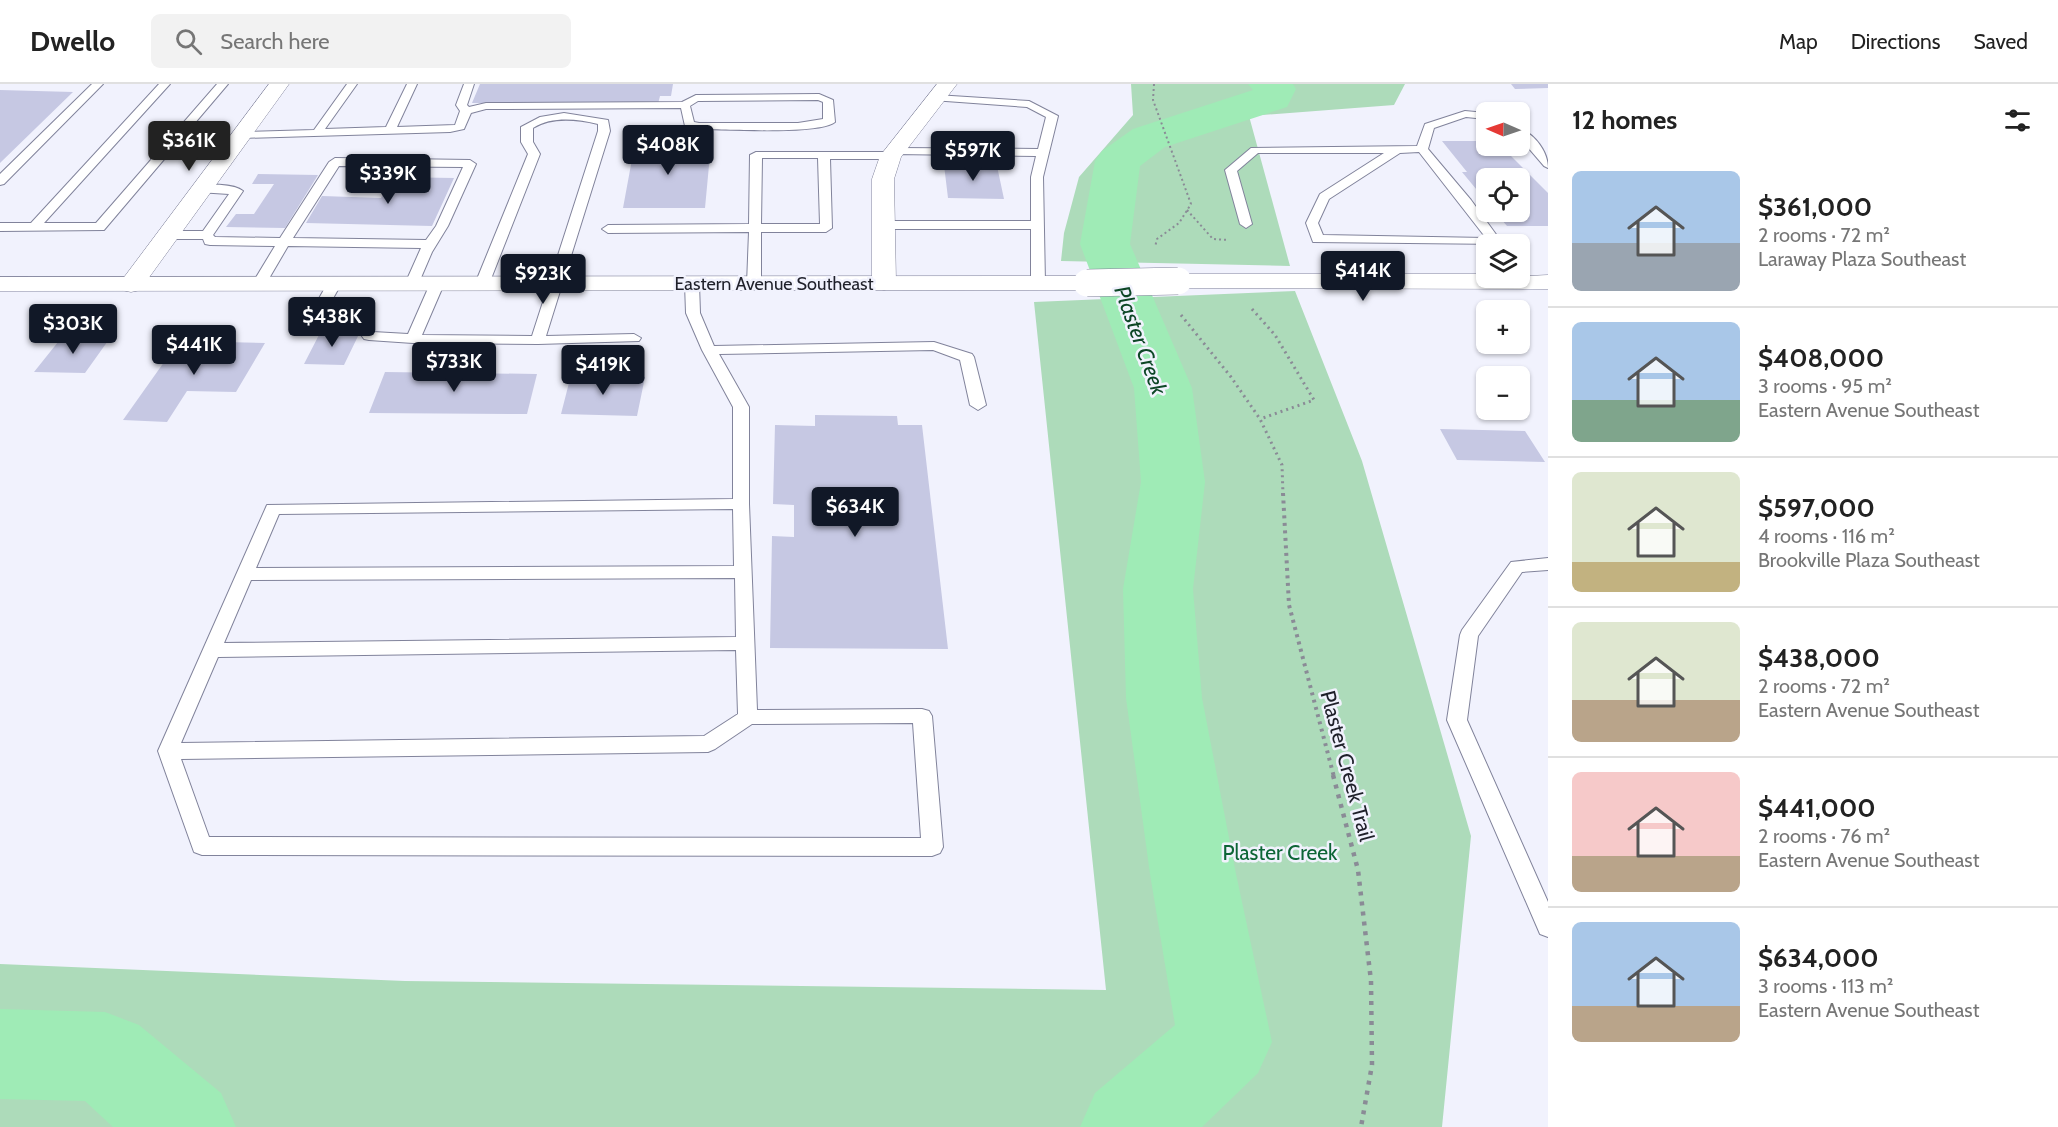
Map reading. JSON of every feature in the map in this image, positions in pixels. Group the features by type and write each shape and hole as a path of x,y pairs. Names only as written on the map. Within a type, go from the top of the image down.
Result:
{"main road":[{"path":"131,285 279,84"},
{"path":"884,283 883,179 893,154 941,91"},
{"name":"Eastern Avenue Southeast","path":"0,284 754,284 1531,279"}],"lane":[{"path":"0,181 98,84"},
{"path":"34,227 165,84"},
{"path":"0,227 100,227 223,84"},
{"path":"317,133 352,84"},
{"path":"388,132 412,84"},
{"path":"466,111 461,105 469,84"},
{"path":"941,91 1029,104 1052,116 1038,177 1038,283"},
{"path":"466,111 486,106 684,105 696,99 819,97 828,100 829,122 798,126 699,126 688,124 687,109 684,105"},
{"path":"241,135 388,132 460,127 466,111"},
{"path":"1422,149 1429,126 1465,114 1476,115"},
{"path":"482,284 534,154 527,142 527,127 536,120 555,118 591,118 604,122 604,131 538,340"},
{"path":"1530,141 1548,164"},
{"path":"1398,149 1324,197 1312,223 1318,239 1476,243"},
{"path":"1246,224 1231,170 1255,150 1422,149"},
{"path":"1422,149 1489,234"},
{"path":"754,284 756,155 1043,153"},
{"path":"608,229 826,228 824,155"},
{"path":"259,284 335,162 470,164 442,226 429,244 425,284 413,339"},
{"path":"202,189 237,190 207,236"},
{"path":"883,225 1037,225"},
{"path":"168,235 207,236"},
{"path":"207,236 210,241 429,244"},
{"path":"334,284 317,314 319,317 336,317 359,322 369,336 413,339 538,340 634,338"},
{"path":"692,284 693,313 709,350 741,407 741,504 748,717"},
{"path":"709,350 934,346 967,357 978,405"},
{"path":"168,751 708,744 748,717 922,716 932,847 202,846 168,751 273,508 741,504"},
{"path":"1548,564 1517,566 1469,635 1457,720 1548,927"},
{"path":"244,574 744,572"},
{"path":"212,650 746,643"}],"path":[{"path":"1154,84 1153,100 1191,204"},
{"path":"1227,281 1275,335 1314,400 1260,419"},
{"name":"Plaster Creek Trail","path":"1231,377 1260,419 1282,465 1289,606 1358,870 1371,981 1372,1065 1362,1127"}],"green space":[{"name":"Plaster Creek","path":"1131,84 1405,84 1394,105 1249,116 1290,266 1061,261 1064,233 1079,177 1133,115"},
{"name":"Plaster Creek","path":"1295,291 1362,461 1471,836 1442,1127 0,1127 0,964 405,981 1106,990 1034,302"}],"building":[{"path":"480,84 673,84 671,96 660,96 658,104 472,103"},
{"path":"1511,84 1548,84 1548,88 1515,89"},
{"path":"0,90 73,92 0,163"},
{"path":"1442,141 1476,141 1476,156 1511,156 1523,168 1476,168 1476,189 1462,172 1467,172"},
{"path":"635,143 711,144 705,208 623,208"},
{"path":"944,165 997,166 1004,199 948,198"},
{"path":"258,174 318,175 285,228 226,227 236,214 254,214 274,184 252,184"},
{"path":"1530,175 1548,193 1548,226 1507,226 1504,222 1530,222"},
{"path":"392,177 454,178 432,226 306,223 322,196 381,198"},
{"path":"321,331 360,332 344,365 304,364"},
{"path":"62,337 110,338 85,373 34,372"},
{"path":"179,341 265,343 236,392 187,391 167,422 123,420"},
{"path":"385,372 537,374 527,414 369,413"},
{"path":"571,375 645,377 637,416 561,414"},
{"path":"815,415 897,416 898,425 922,425 948,649 770,648 772,536 794,537 794,505 773,504 775,425 815,426"},
{"path":"1440,429 1525,431 1545,462 1457,460"}],"waterway":[{"name":"Plaster Creek","path":"1130,1127 1225,1042 1193,874 1164,698 1158,589 1173,482 1163,388 1105,244 1118,161 1149,138 1272,98 1275,89 1269,84"},
{"name":"Plaster Creek","path":"0,1054 105,1057 186,1127"}]}
